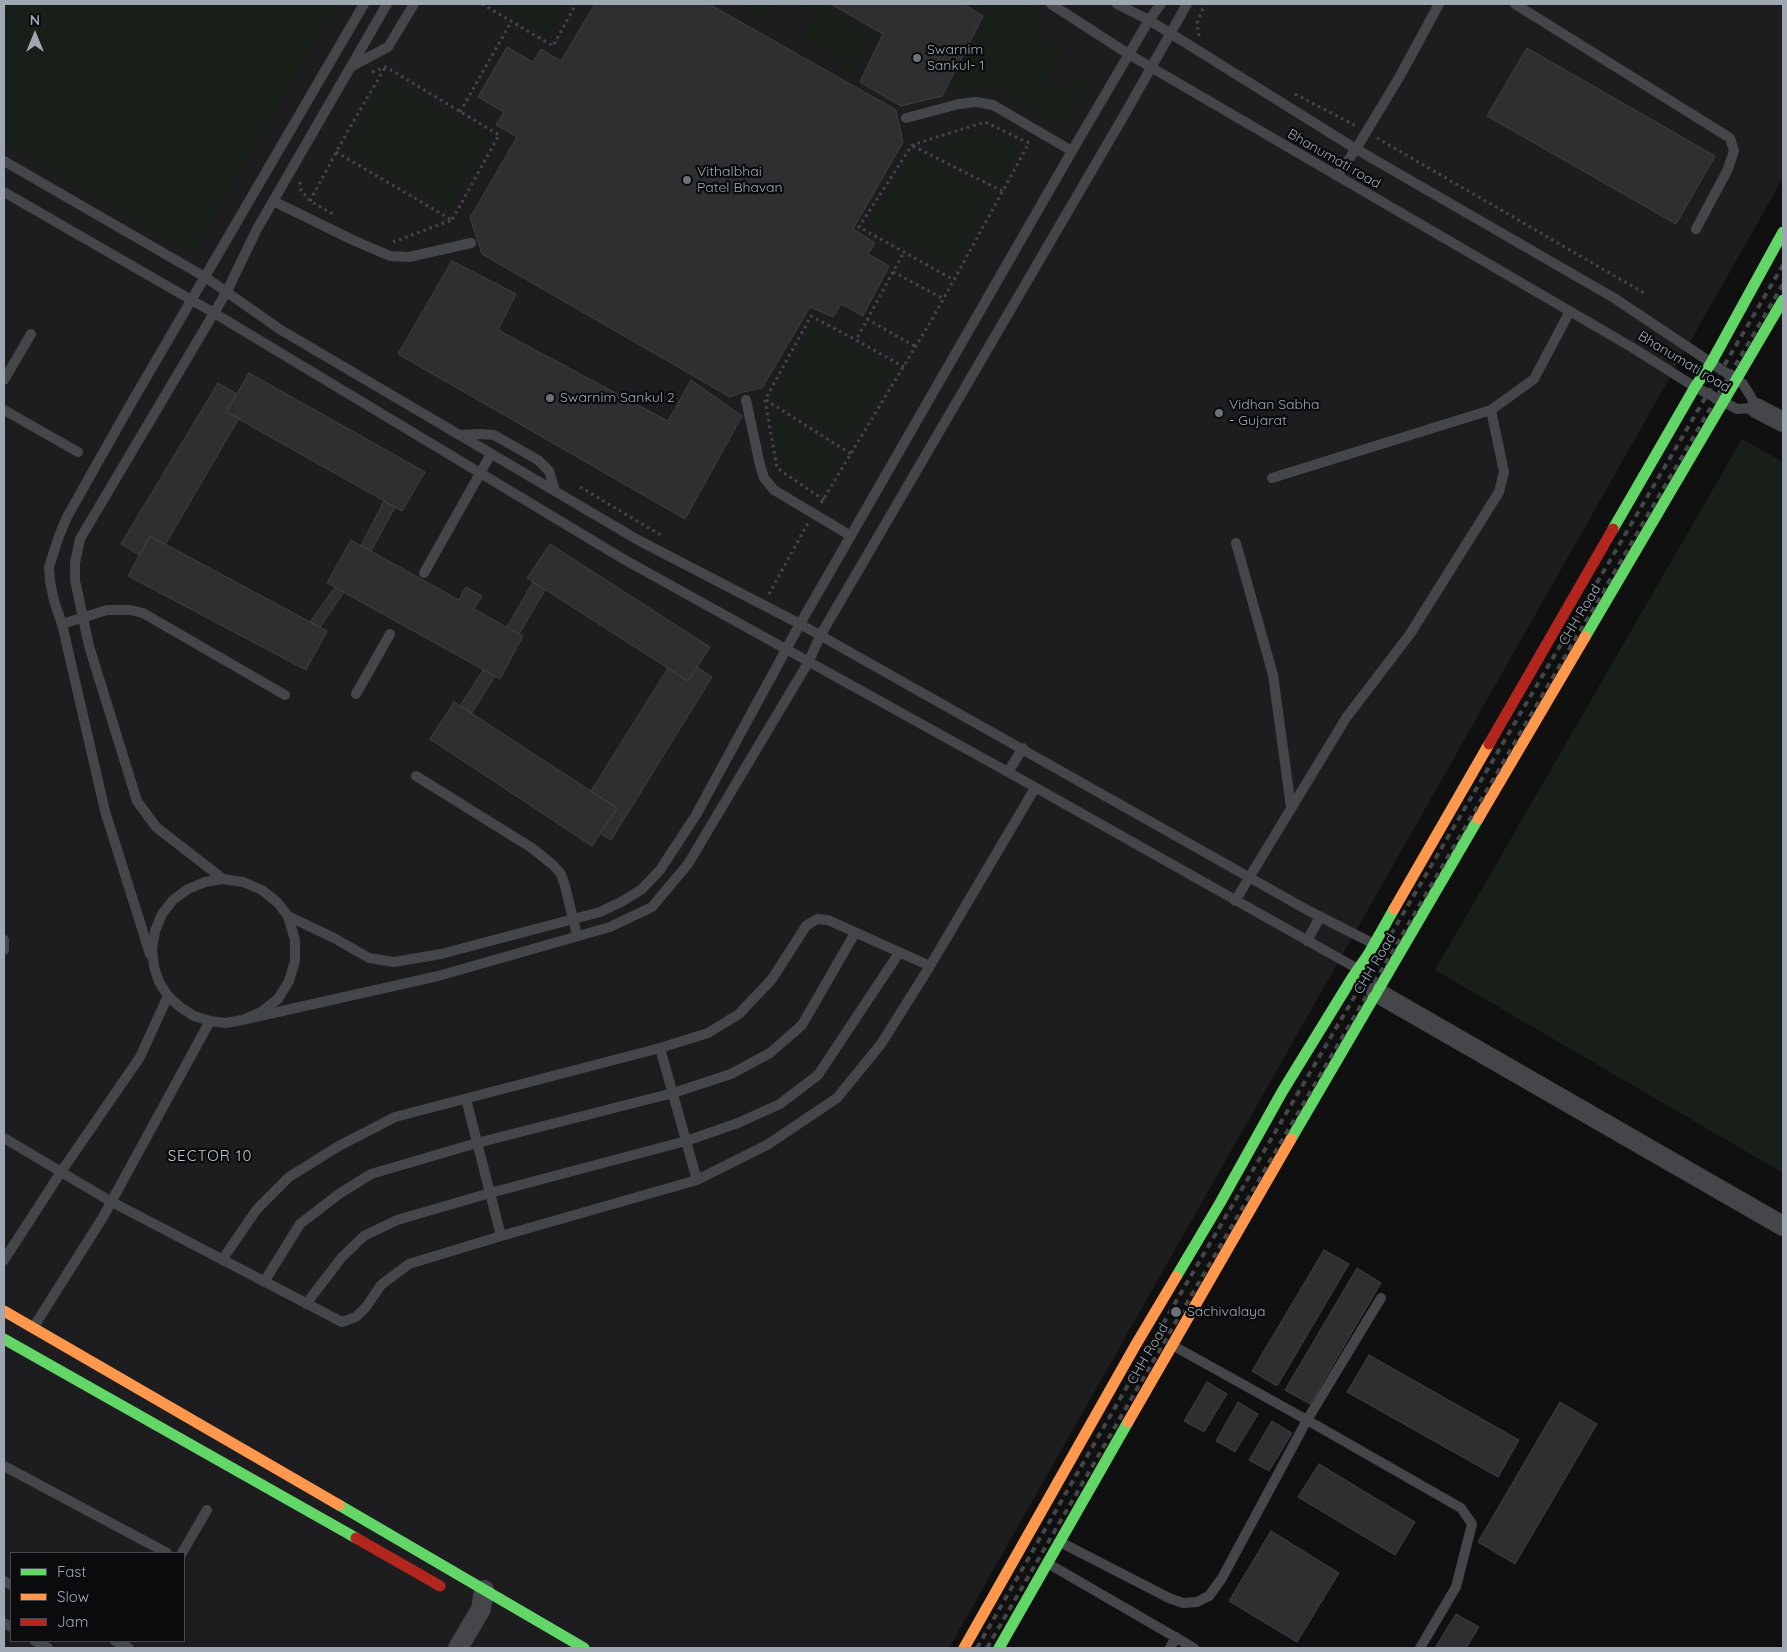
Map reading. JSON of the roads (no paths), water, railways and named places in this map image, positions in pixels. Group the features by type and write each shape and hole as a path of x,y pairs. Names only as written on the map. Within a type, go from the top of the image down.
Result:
{"street":[{"path":"964,1648 1027,1554 1158,1337 1220,1203 1282,1092 1371,979 1426,856 1695,387 1711,364 1783,232"},
{"name":"CHH Road","path":"999,1648 1060,1542 1158,1337 1371,979 1385,951 1448,869 1783,300"},
{"path":"1756,408 1783,422"},
{"path":"1426,856 1448,869"},
{"path":"1371,979 1783,1226"},
{"path":"4,1311 26,1338 446,1590"},
{"path":"4,1339 26,1338 481,1604 584,1648"},
{"path":"1027,1554 1048,1564"},
{"path":"458,1648 481,1604"}],"lane":[{"path":"364,4 67,517 50,566 50,581 62,624 105,811 159,982 168,996 180,1007 194,1016 210,1021 242,1020 438,976 610,927 652,907 688,864 808,661 820,636 1187,4"},
{"path":"223,879 156,827 137,801 89,646 75,580 75,563 80,540 227,291 257,229 387,4"},
{"path":"351,66 388,48 414,4"},
{"name":"Bhanumati road","path":"1051,4 1150,68 1634,348 1695,387 1737,409 1756,408 1747,389 1737,380 1614,298 1356,149 1149,20 1118,4"},
{"path":"288,916 334,938 369,958 394,962 442,954 600,912 642,889 660,870 696,815 800,624 1072,151 1149,20 1161,4"},
{"path":"1337,176 1356,149 1365,131 1400,76 1439,4"},
{"path":"1515,4 1730,138 1734,151 1696,229"},
{"path":"906,118 959,104 976,102 993,105 1072,151"},
{"path":"5,165 205,277 281,330 638,540 800,624 1320,917 1385,951"},
{"path":"4,192 191,302 214,313 625,560 1008,772 1371,979"},
{"path":"273,201 354,241 390,256 409,257 471,243"},
{"path":"1272,478 1491,410 1534,379 1570,311"},
{"path":"4,380 31,334"},
{"path":"746,400 764,478 774,490 851,536"},
{"path":"4,410 78,452"},
{"path":"1235,900 1346,718 1410,634 1499,492 1504,472 1491,410"},
{"path":"460,435 494,435 538,460 549,471 555,491"},
{"path":"424,573 491,454"},
{"path":"1236,543 1273,675 1291,807"},
{"path":"62,624 82,617 120,609 143,613 285,695"},
{"path":"356,694 390,634"},
{"path":"1008,772 1023,748"},
{"path":"416,776 532,848 553,865 561,874 577,935"},
{"path":"4,1138 110,1201 342,1322 356,1317 366,1307 381,1285 410,1264 697,1180 767,1145 837,1098 881,1044 930,966 1035,788"},
{"path":"154,967 152,949 155,931 162,914 173,900 188,889 205,882 223,879 243,882 262,890 278,903 288,916 296,940 296,961 290,981 278,999 261,1012 242,1020"},
{"path":"1307,941 1320,917"},
{"path":"222,1260 257,1209 290,1177 339,1146 395,1117 660,1048 708,1033 739,1014 772,979 806,926 817,919 828,920 930,966"},
{"path":"264,1282 300,1224 339,1194 372,1174 477,1143 673,1093 731,1074 770,1053 802,1025 855,933"},
{"path":"4,940 4,950"},
{"path":"306,1304 342,1257 364,1236 398,1220 490,1193 686,1141 738,1123 780,1104 818,1075 899,953"},
{"path":"4,1260 61,1172 140,1058 168,996"},
{"path":"26,1338 103,1217 110,1201 210,1021"},
{"path":"660,1048 697,1180"},
{"path":"466,1099 501,1236"},
{"path":"1060,1542 1169,1598 1183,1603 1197,1602 1209,1596 1222,1578 1307,1420 1381,1298"},
{"path":"1158,1337 1461,1508 1472,1524 1456,1587 1420,1648"},
{"path":"4,1466 165,1552"},
{"path":"183,1552 207,1510"},
{"path":"1048,1564 1194,1648"},
{"path":"1170,1648 1176,1637"},
{"path":"37,1642 48,1648"},
{"path":"117,1642 129,1648"}],"railway":[{"path":"977,1648 1171,1310 1783,265"},
{"path":"987,1648 1783,284"}],"place":[{"name":"Swarnim Sankul- 1","path":"917,58"},
{"name":"Vithalbhai Patel Bhavan","path":"687,180"},
{"name":"Swarnim Sankul 2","path":"550,398"},
{"name":"Vidhan Sabha - Gujarat","path":"1219,413"},
{"name":"Sachivalaya","path":"1176,1312"}],"district":[{"name":"SECTOR 10","path":"210,1156"}]}
